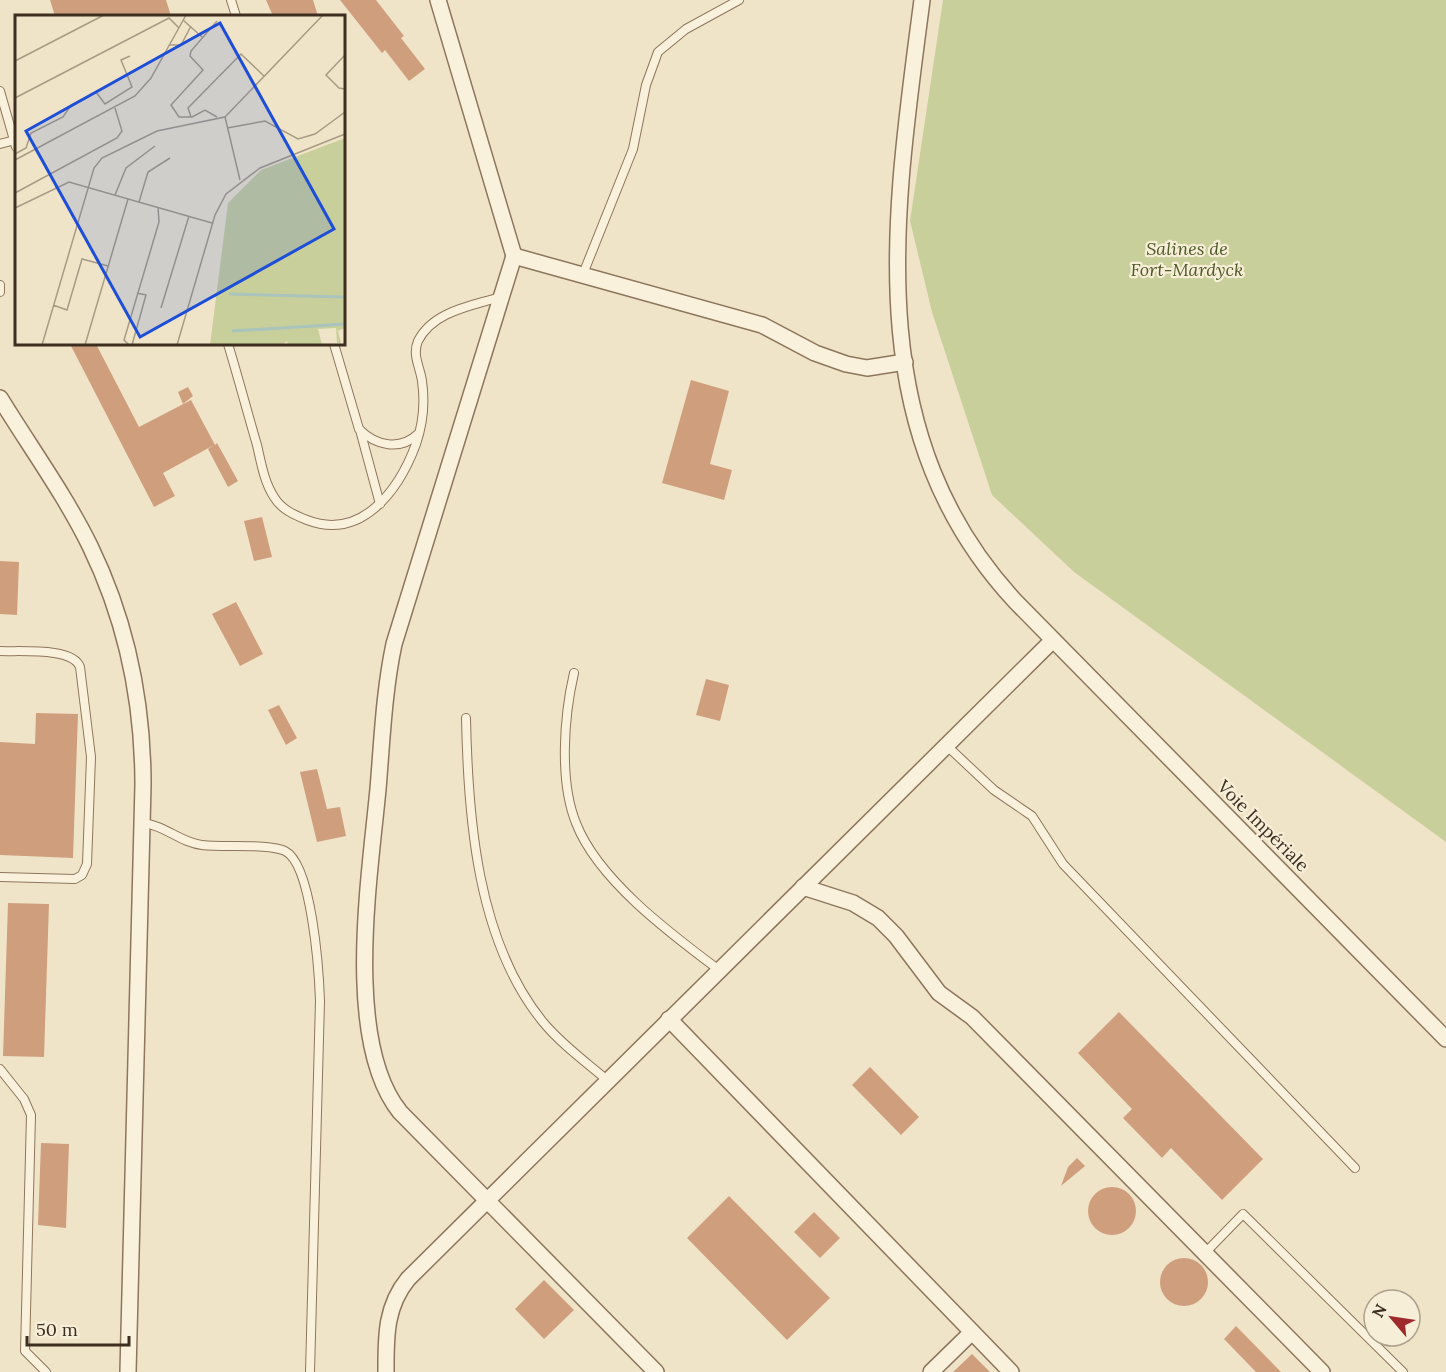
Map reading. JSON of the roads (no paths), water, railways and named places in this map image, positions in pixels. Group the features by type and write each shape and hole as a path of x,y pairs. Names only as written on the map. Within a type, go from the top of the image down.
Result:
{"street":[{"path":"438,0 514,256 392,653 366,927 367,1014 373,1050 382,1082 400,1112 485,1201 656,1372"},
{"name":"Voie Impériale","path":"922,0 897,210 897,299 914,411 926,454 954,519 993,578 1446,1040"},
{"path":"514,256 762,325 815,353 846,364 867,368 905,362"},
{"path":"0,398 85,537 119,619 132,667 140,711 143,760 142,823 128,1372"},
{"path":"386,1372 387,1324 400,1290 485,1201 1053,640"},
{"path":"803,887 859,906 885,924 939,993 972,1017 1322,1372"},
{"path":"669,1019 1011,1372"},
{"path":"931,1372 972,1332"}],"lane":[{"path":"231,0 236,15"},
{"path":"583,274 630,157 646,85 658,52 686,29 739,0"},
{"path":"0,91 15,140"},
{"path":"0,144 15,143"},
{"path":"0,285 0,292"},
{"path":"228,345 265,476 277,502 287,510 308,520 333,525 363,518 380,504 403,472 419,432 423,397 416,352 418,341 439,318 502,297"},
{"path":"334,345 380,504"},
{"path":"359,429 374,440 390,445 409,441 419,432"},
{"path":"0,651 65,654 77,660 80,668 91,770 87,864 82,875 75,879 0,878"},
{"path":"574,673 566,711 566,761 572,810 579,830 597,860 649,916 719,970"},
{"path":"466,718 468,766 478,856 484,895 496,938 515,980 544,1023 607,1080"},
{"path":"946,745 993,790 1032,816 1063,864 1355,1168"},
{"path":"142,823 159,825 201,845 283,850 295,860 305,886 316,947 320,1001 310,1372"},
{"path":"0,1069 24,1099 31,1115 25,1351 46,1372"},
{"path":"1205,1252 1243,1214 1403,1372"}],"park label":[{"name":"Salines de Fort-Mardyck","path":"1187,259"}]}
